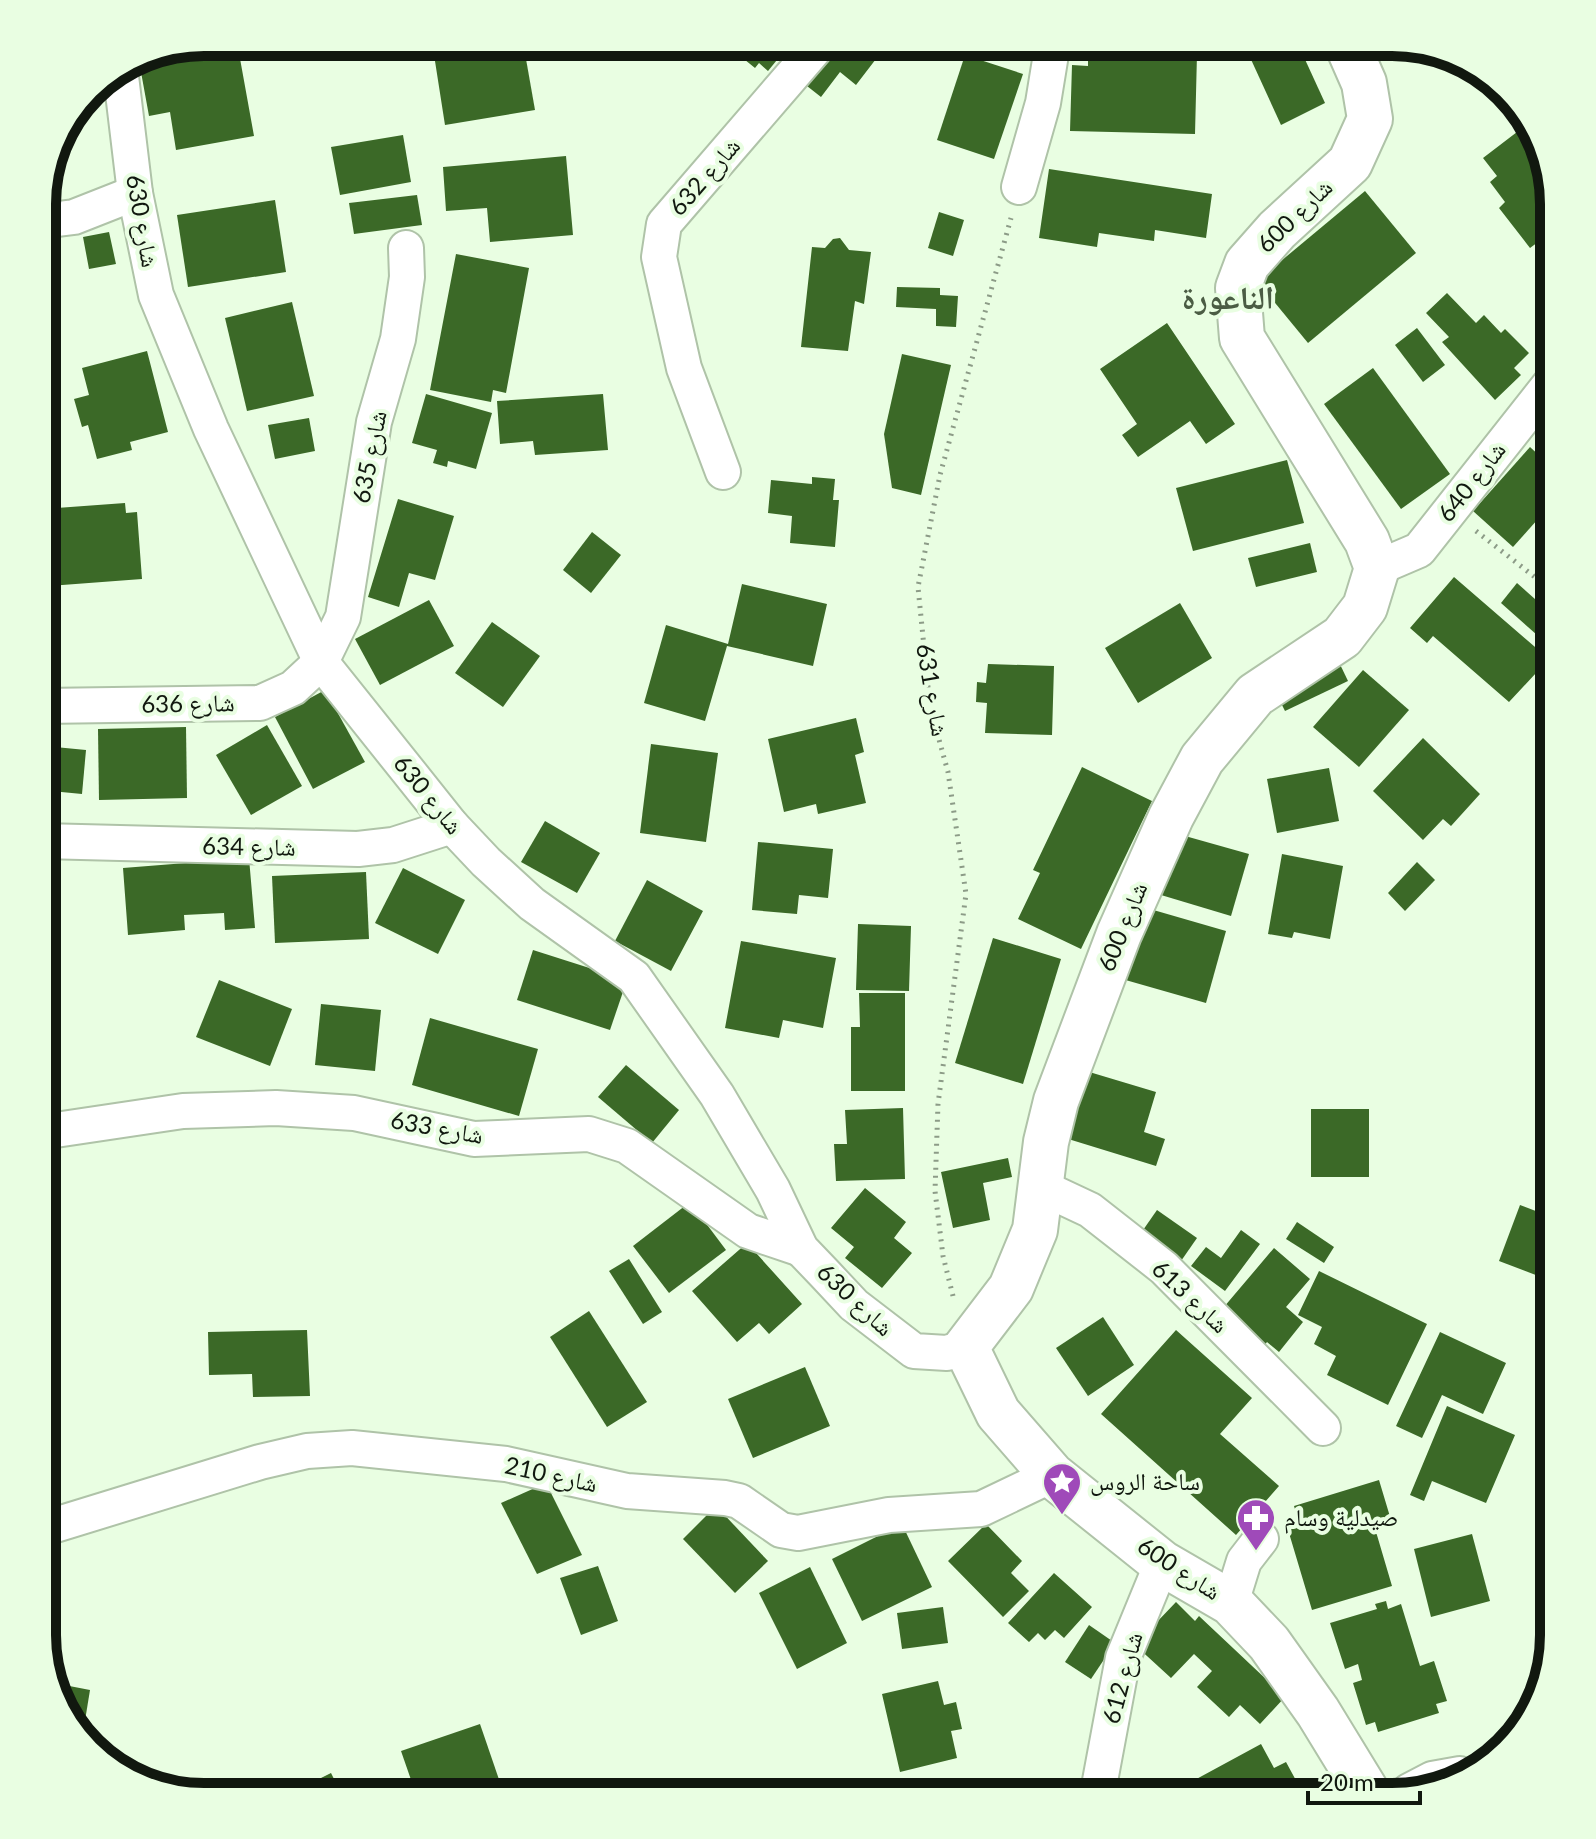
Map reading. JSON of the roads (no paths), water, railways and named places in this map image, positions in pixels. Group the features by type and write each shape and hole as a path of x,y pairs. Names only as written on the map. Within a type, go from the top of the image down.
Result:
{"main road":[{"name":"شارع 600","path":"1352,56 1364,83 1370,119 1350,163 1277,230 1247,264 1238,288 1242,338 1354,516 1377,568 1365,607 1342,637 1255,695 1217,738 1190,781 1137,891 1071,1054 1046,1142 1035,1230 1011,1288 966,1347 998,1413 1052,1475 1162,1563 1231,1603 1277,1654 1361,1783"}],"street":[{"name":"شارع 632","path":"723,472 684,368 659,257 664,224 809,56"},
{"path":"1019,187 1043,103 1051,56"},
{"name":"شارع 630","path":"122,81 135,193 156,295 269,558 321,662 452,826 512,888 634,977 717,1095 773,1190 801,1249 854,1305 914,1351 947,1353 966,1347"},
{"path":"56,219 74,217 135,193"},
{"name":"شارع 635","path":"321,662 343,617 374,422 398,339 407,277 406,248"},
{"name":"شارع 640","path":"1377,568 1419,550 1540,397"},
{"name":"شارع 636","path":"56,706 260,703 293,688 321,662"},
{"name":"شارع 634","path":"56,841 358,849 393,845 452,826"},
{"name":"شارع 633","path":"56,1130 183,1111 276,1108 354,1113 474,1139 589,1134 627,1146 748,1231 801,1249"},
{"name":"شارع 613","path":"1041,1187 1090,1210 1136,1250 1164,1268 1323,1428"},
{"name":"شارع 210","path":"56,1525 260,1462 328,1449 382,1450 506,1464 627,1491 725,1498 739,1501 781,1530 798,1533 889,1515 981,1509 1052,1475"},
{"path":"1231,1603 1244,1561 1261,1539"},
{"name":"شارع 612","path":"1100,1783 1123,1658 1162,1563"}],"place":[{"name":"ساحة الروس","path":"1062,1516"},
{"name":"صيدلية وسام","path":"1256,1552"}],"district":[{"name":"الناعورة","path":"1228,298"}]}
